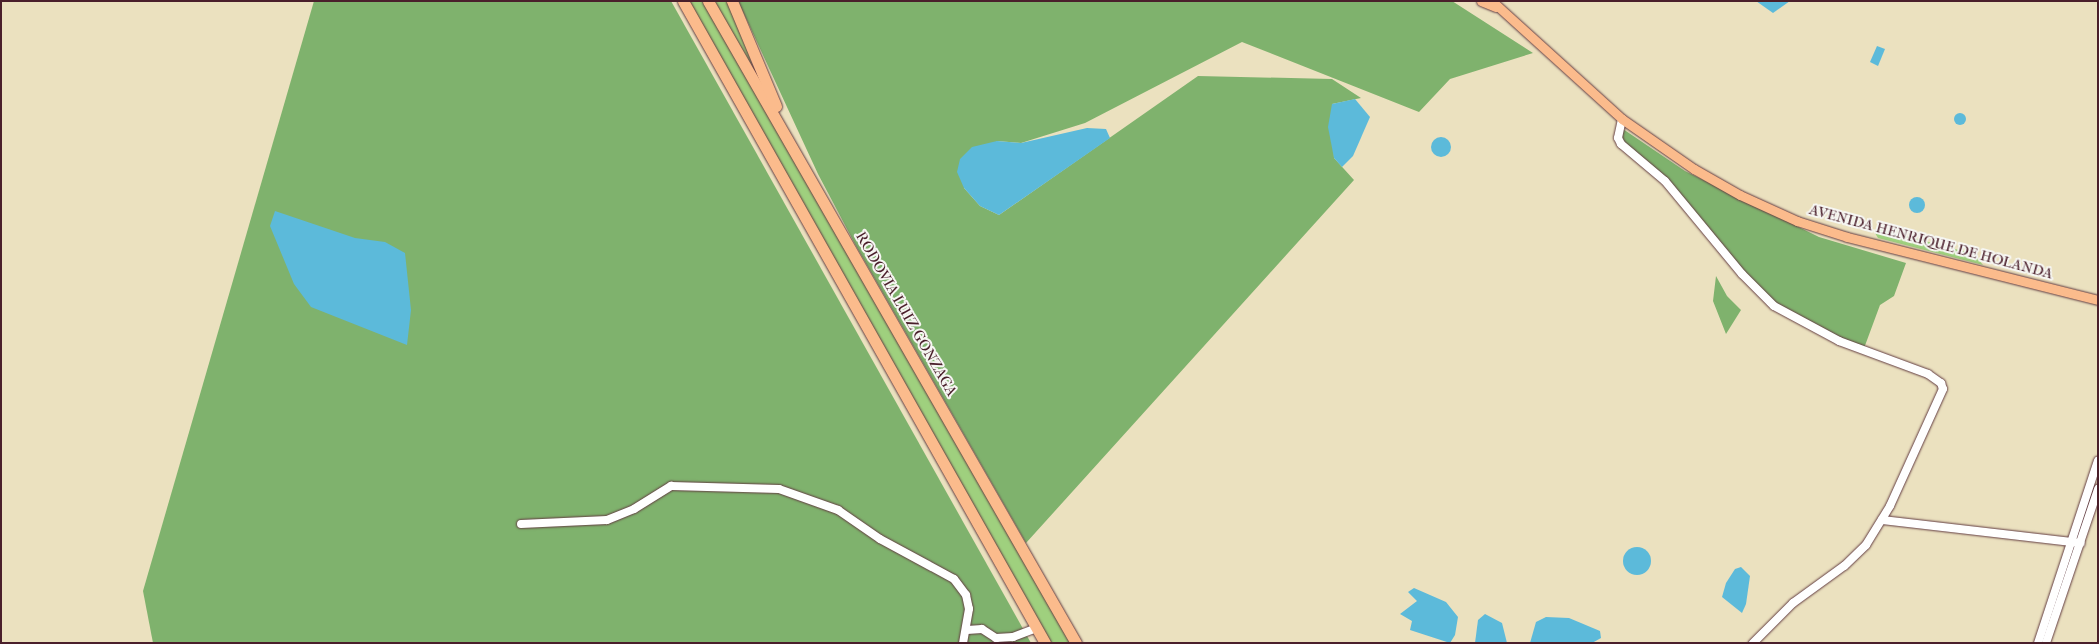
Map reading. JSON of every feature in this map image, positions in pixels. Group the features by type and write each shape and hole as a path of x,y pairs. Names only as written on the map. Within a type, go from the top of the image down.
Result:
{"highway":[{"path":"683,1 1045,643"},
{"name":"RODOVIA LUIZ GONZAGA","path":"708,1 795,149 1076,643"},
{"path":"732,1 795,149"}],"main road":[{"name":"AVENIDA HENRIQUE DE HOLANDA","path":"1481,1 1494,4 1622,119 1694,169 1797,221 1847,237 2098,300"}],"street":[{"path":"1622,119 1618,138 1621,144 1666,181 1742,274 1774,306 1812,329 1928,374 1941,383 1943,389 1940,400 1882,520 1866,545 1844,566 1801,596 1753,643"},
{"path":"2046,643 2077,542 2098,461"},
{"path":"521,524 607,520 634,509 671,486 779,489 838,510 880,540 954,580 966,595 969,609 967,630 962,643"},
{"path":"2038,643 2098,489"},
{"path":"1882,520 2077,542"},
{"path":"967,630 982,629 996,638 1013,637 1037,628"}],"green space":[{"path":"314,1 671,1 1031,643 153,643 143,591"},
{"path":"683,1 708,1 1076,643 1049,643"},
{"path":"712,1 730,1 753,67"},
{"path":"738,1 1452,1 1533,53 1450,79 1419,112 1242,42 1085,123 1021,143 997,141 964,188 980,206 999,215 1198,76 1332,79 1361,98 1332,104 1334,158 1354,180 1026,543 856,246 818,174"},
{"path":"1620,127 1685,171 1819,237 1906,263 1894,296 1880,305 1863,351 1774,306 1700,221 1618,138"},
{"path":"1880,229 1974,254 1983,265 1878,238 1875,233"},
{"path":"1716,276 1727,296 1741,310 1726,334 1713,301"}],"water":[{"path":"1756,1 1790,1 1773,13"},
{"path":"1877,46 1885,49 1878,66 1870,62"},
{"path":"1355,99 1370,117 1353,156 1342,167 1334,158 1328,127 1332,104"},
{"path":"1958,113 1962,113 1966,119 1962,125 1958,125 1954,121 1954,117"},
{"path":"1087,128 1106,129 1110,138 999,215 980,206 964,188 957,172 960,159 972,147 997,141 1021,143"},
{"path":"1437,137 1445,137 1451,143 1451,151 1445,157 1437,157 1431,151 1431,143"},
{"path":"1914,197 1920,197 1925,202 1923,211 1914,213 1909,208 1909,202"},
{"path":"275,211 355,238 385,242 405,253 411,310 407,345 311,307 294,284 270,226"},
{"path":"1637,547 1647,551 1651,561 1647,571 1637,575 1627,571 1623,561 1627,551"},
{"path":"1741,567 1750,576 1746,604 1742,613 1722,597 1726,583 1735,569"},
{"path":"1414,588 1446,602 1458,617 1455,635 1450,643 1410,630 1412,621 1400,614 1417,601 1408,592"},
{"path":"1485,614 1502,623 1507,643 1475,643 1478,620"},
{"path":"1546,617 1569,618 1600,631 1601,638 1592,643 1530,643 1536,622"}]}
